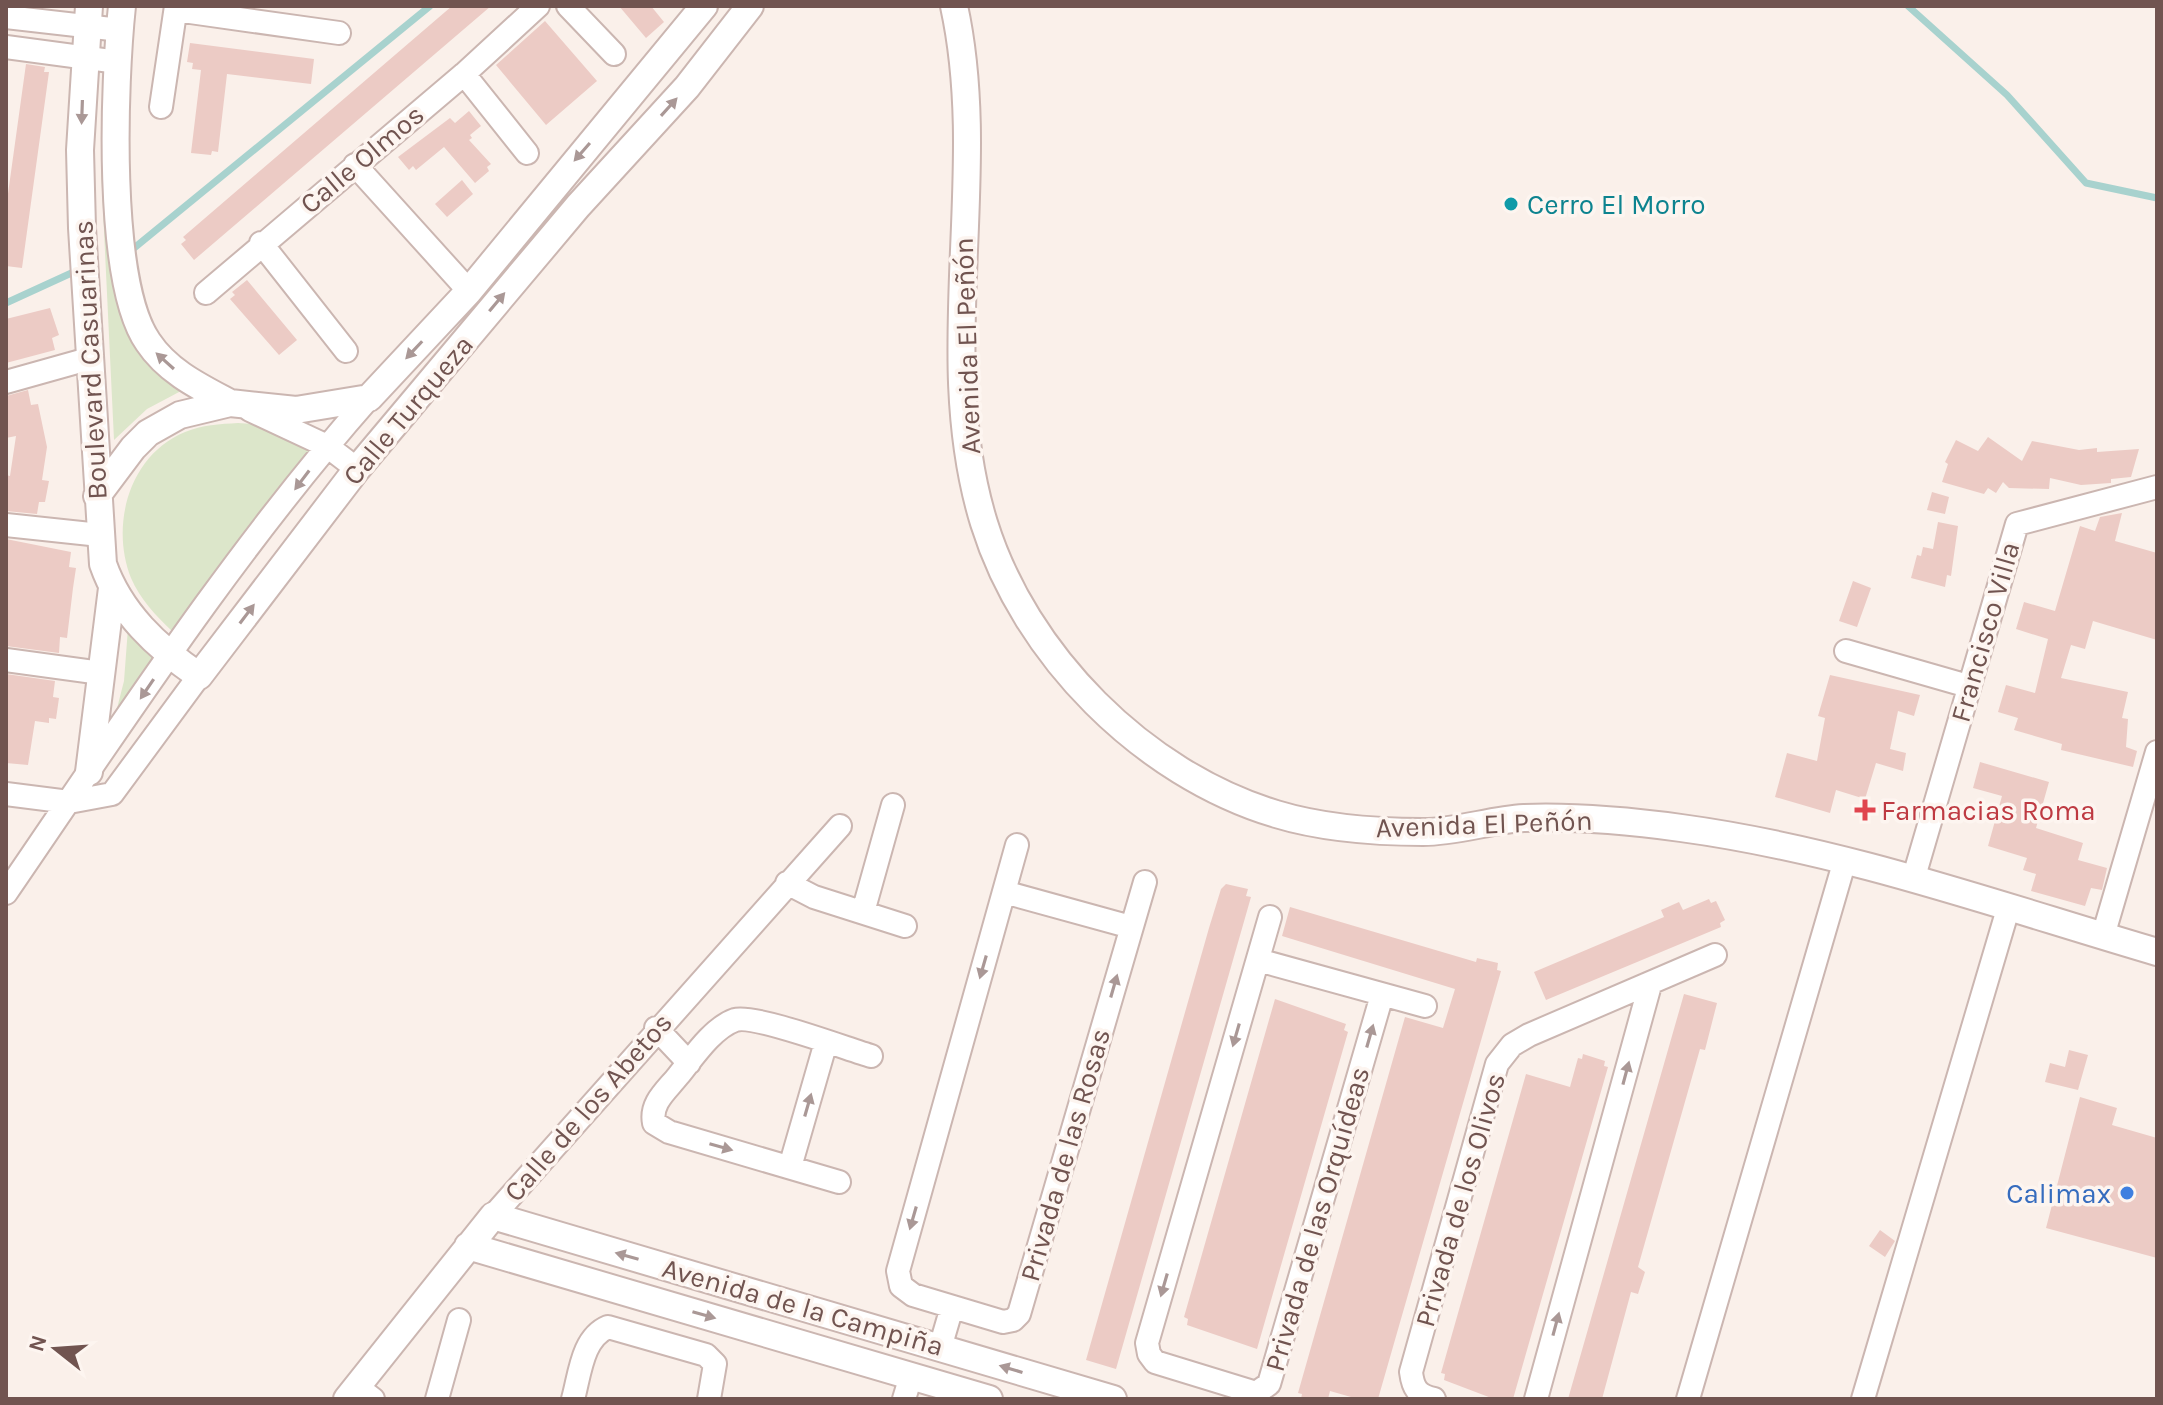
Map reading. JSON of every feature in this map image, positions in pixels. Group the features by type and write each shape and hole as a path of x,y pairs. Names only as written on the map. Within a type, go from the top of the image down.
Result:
{"street":[{"name":"Calle Olmos","path":"206,293 261,243 464,74 538,6"},
{"path":"568,6 614,54"},
{"name":"Calle Turqueza","path":"6,893 170,655 327,446 469,291 704,6"},
{"name":"Calle Turqueza","path":"69,802 112,794 357,469 578,206 687,87 750,6"},
{"name":"Avenida El Peñón","path":"954,6 962,44 967,105 962,308 967,446 985,527 1010,584 1049,648 1098,707 1158,756 1216,790 1276,814 1347,828 1426,832 1521,818 1602,818 1686,829 1845,860 2157,952"},
{"path":"161,107 176,8 339,33"},
{"path":"6,17 121,18"},
{"name":"Boulevard Casuarinas","path":"88,17 80,150 88,359 103,564 112,588 129,615 170,655 199,676"},
{"name":"Boulevard Casuarinas","path":"121,18 117,149 122,258 138,326 157,354 190,382 327,446 357,469"},
{"path":"6,47 84,60 118,62"},
{"path":"464,74 527,153"},
{"path":"80,150 117,149"},
{"path":"355,165 469,291"},
{"path":"261,243 346,351"},
{"path":"6,382 88,359"},
{"path":"97,496 124,458 148,433 180,415 230,403 296,410 369,398"},
{"name":"Francisco Villa","path":"1913,880 2017,524 2157,487"},
{"path":"6,525 100,535"},
{"path":"89,772 112,588"},
{"path":"1846,651 1968,686"},
{"path":"6,660 101,673"},
{"path":"2103,936 2157,752"},
{"path":"6,794 69,802"},
{"path":"863,912 893,805"},
{"name":"Calle de los Abetos","path":"359,1395 493,1216 656,1028 840,826"},
{"name":"Privada de las Rosas","path":"1017,845 898,1271 901,1286 913,1295 1003,1322 1013,1320 1019,1314 1145,882"},
{"path":"1688,1399 1845,860"},
{"path":"787,883 905,926"},
{"path":"1004,892 1131,927"},
{"path":"1863,1399 2008,909"},
{"name":"Privada de las Orquídeas","path":"1270,917 1147,1343 1149,1354 1155,1362 1200,1388 1256,1393 1269,1384 1382,995"},
{"name":"Privada de los Olivos","path":"1434,1399 1422,1396 1413,1386 1411,1372 1497,1064 1512,1045 1529,1035 1715,955"},
{"path":"1258,960 1425,1006"},
{"path":"1536,1399 1650,985"},
{"path":"839,1182 669,1132 654,1123 655,1103 719,1029 736,1019 756,1021 871,1056"},
{"path":"656,1028 689,1063"},
{"path":"790,1167 826,1042"},
{"name":"Avenida de la Campiña","path":"493,1216 940,1348 1056,1391 1113,1399"},
{"name":"Avenida de la Campiña","path":"468,1246 668,1305 916,1389 989,1399"},
{"path":"659,1341 668,1305"},
{"path":"940,1348 952,1307"},
{"path":"437,1399 459,1320"},
{"path":"573,1399 588,1345 596,1333 608,1327 706,1355 715,1364 709,1399"}],"green space":[{"path":"101,168 110,169 146,355 181,391 147,409 114,440"},
{"path":"238,423 266,425 310,452 172,631 149,607 131,578 123,536 129,494 150,457 166,443 198,428"},
{"path":"128,628 135,640 156,657 113,724 124,681"}],"building":[{"path":"452,6 491,6 194,260 181,244 186,240 183,237"},
{"path":"619,6 651,6 664,22 646,38"},
{"path":"545,21 597,81 546,125 496,65"},
{"path":"190,43 314,59 311,84 227,74 218,152 212,151 211,155 191,153 201,70 192,69 193,63 187,62"},
{"path":"26,64 45,67 44,72 49,72 22,268 6,266 6,208"},
{"path":"469,111 481,126 470,135 472,138 469,140 491,164 487,167 489,171 475,183 444,147 416,170 413,166 409,170 398,157 450,118 455,123"},
{"path":"462,180 473,194 447,217 435,204"},
{"path":"247,280 297,340 279,355 230,299 235,295 232,292"},
{"path":"50,308 59,335 52,338 55,350 6,363 6,319"},
{"path":"28,390 31,405 38,404 47,447 42,480 49,481 45,502 39,502 37,514 6,511 6,475 10,476 16,436 6,438 6,396"},
{"path":"1988,437 2022,461 2032,441 2079,450 2097,448 2097,452 2139,449 2131,477 2111,479 2111,483 2081,485 2050,478 2049,489 2009,488 2003,482 1996,493 1988,488 1984,494 1942,482 1948,464 1945,462 1956,440 1978,451"},
{"path":"1932,492 1949,497 1945,514 1927,510"},
{"path":"2122,513 2115,541 2157,553 2157,640 2093,621 2085,649 2071,645 2061,678 2128,692 2122,718 2128,719 2126,747 2137,751 2133,767 2061,750 2062,744 2014,730 2018,718 1998,712 2006,685 2035,693 2048,639 2016,629 2024,602 2055,611 2080,526 2095,531 2100,517"},
{"path":"1938,522 1958,526 1951,576 1947,575 1945,587 1911,578 1917,555 1921,556 1923,547 1933,549"},
{"path":"6,539 71,552 69,567 76,568 67,638 60,637 59,653 6,646"},
{"path":"1853,581 1871,588 1857,627 1839,621"},
{"path":"6,674 55,681 53,697 59,698 56,719 49,718 49,723 35,721 28,765 6,763"},
{"path":"1830,675 1920,695 1914,716 1898,711 1890,749 1906,753 1903,771 1876,763 1865,799 1836,790 1830,813 1775,797 1787,753 1817,761 1825,718 1818,716"},
{"path":"1980,762 2049,782 2036,828 2083,843 2078,860 2107,868 2102,890 2091,888 2085,906 2031,891 2036,874 2023,870 2027,858 1988,846 2002,796 1973,788"},
{"path":"1226,884 1248,889 1246,896 1251,897 1116,1369 1086,1360 1209,928 1221,889"},
{"path":"1709,899 1711,903 1716,901 1725,920 1720,923 1721,927 1546,1000 1534,972 1664,917 1661,910 1679,902 1683,910"},
{"path":"1290,907 1476,962 1477,958 1498,963 1497,970 1501,971 1378,1399 1358,1399 1330,1391 1328,1399 1301,1399 1302,1394 1298,1393 1405,1017 1443,1028 1455,989 1282,936"},
{"path":"1684,994 1717,1003 1705,1050 1700,1049 1638,1267 1645,1272 1638,1294 1631,1292 1602,1399 1568,1399"},
{"path":"1275,999 1346,1024 1344,1030 1348,1032 1257,1349 1187,1325 1188,1319 1184,1317"},
{"path":"2069,1050 2088,1055 2078,1090 2045,1082 2050,1063 2065,1067"},
{"path":"1583,1054 1605,1061 1604,1066 1608,1067 1513,1399 1494,1399 1444,1380 1445,1374 1441,1373 1526,1074 1570,1087 1578,1058 1582,1059"},
{"name":"Calimax","path":"2080,1097 2117,1108 2112,1125 2157,1138 2157,1258 2046,1228"},
{"path":"1880,1230 1895,1241 1885,1257 1869,1246"}],"waterway":[{"path":"128,253 430,6"},
{"path":"1908,6 2007,95 2086,183 2157,198"},
{"path":"6,303 78,270"}],"place":[{"name":"Cerro El Morro","path":"1511,204"},
{"name":"Farmacias Roma","path":"1865,810"},
{"name":"Calimax","path":"2127,1193"}]}
